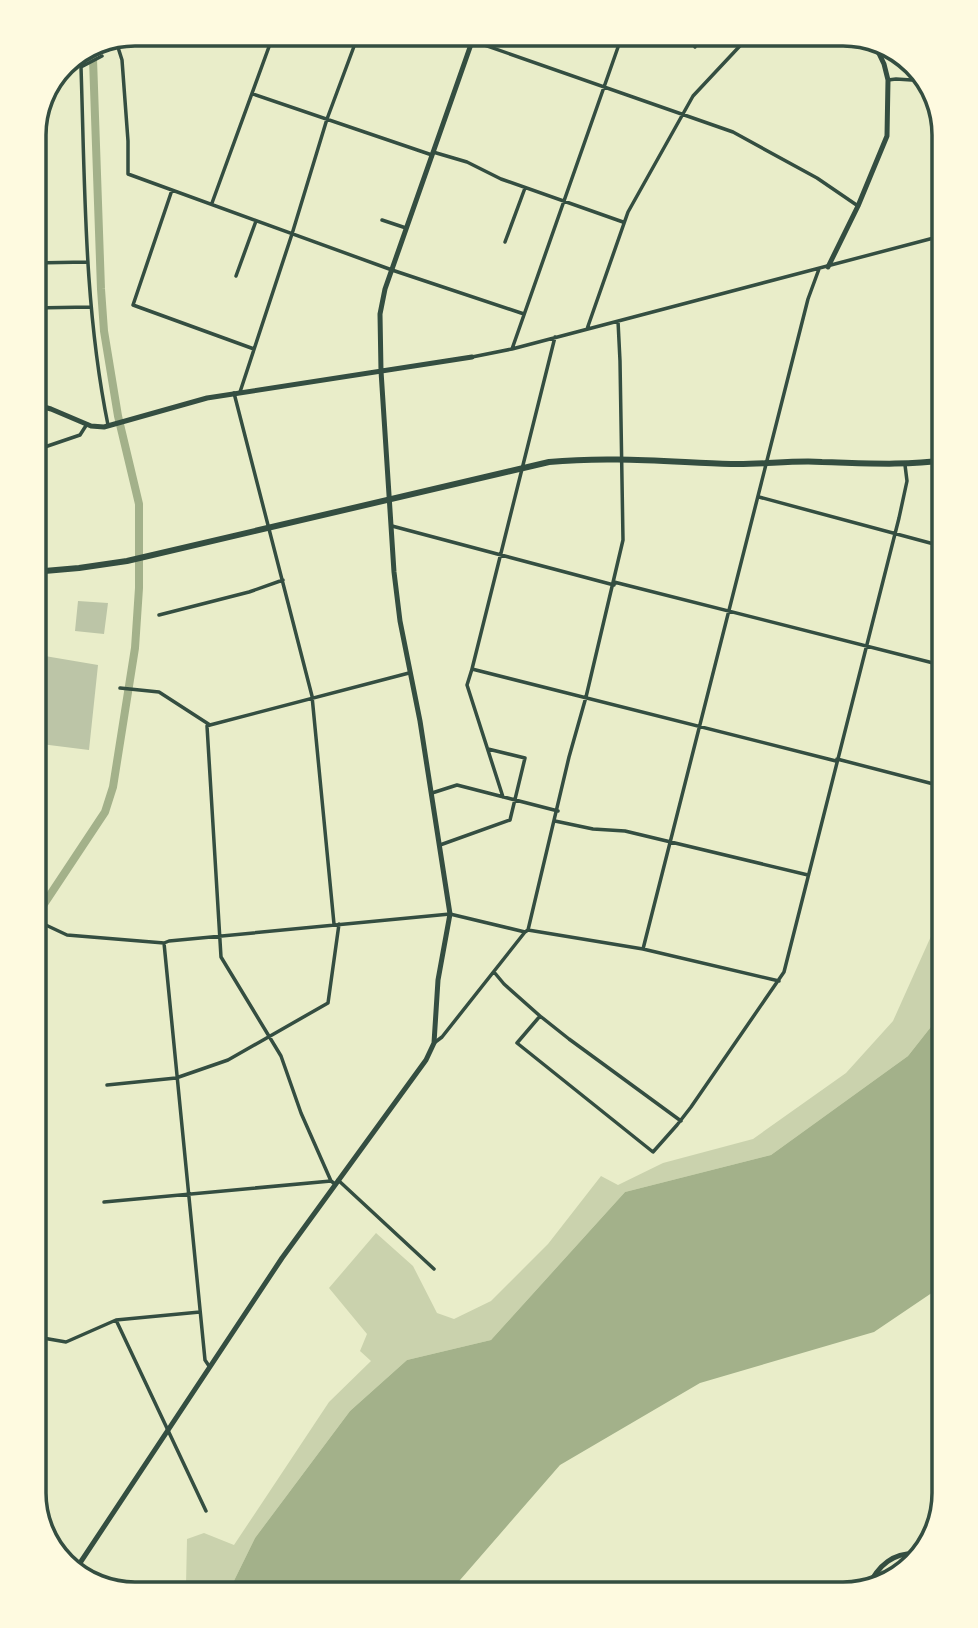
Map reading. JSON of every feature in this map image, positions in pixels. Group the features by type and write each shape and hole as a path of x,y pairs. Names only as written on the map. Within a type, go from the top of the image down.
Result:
{"main road":[{"path":"46,571 127,561 523,467 574,459 767,464 821,461 905,464 932,461"}],"street":[{"path":"212,204 270,45"},
{"path":"107,1085 176,1078 228,1060 328,1003 337,924 312,696 237,393 292,234 327,119 354,45"},
{"path":"80,1563 282,1258 426,1060 434,1043 439,980 450,914 400,621 381,371 381,301 470,45"},
{"path":"485,45 733,132 817,178 858,206"},
{"path":"512,349 619,46"},
{"path":"587,329 623,222 693,96 739,46"},
{"path":"118,47 122,60 128,174 392,270 524,314"},
{"path":"828,267 858,206 887,136 888,80 879,53"},
{"path":"100,57 81,67 90,307 110,426"},
{"path":"888,80 914,80"},
{"path":"253,93 433,154 467,162 501,179 623,222"},
{"path":"505,242 525,188"},
{"path":"172,190 134,305 254,349"},
{"path":"382,219 406,228"},
{"path":"236,276 256,221"},
{"path":"46,408 96,427 110,426 166,408 237,393 472,357 512,349 932,239"},
{"path":"46,263 88,262"},
{"path":"643,949 808,299 819,269"},
{"path":"46,308 90,307"},
{"path":"434,1043 442,1037 527,931 558,811 623,540 618,321"},
{"path":"503,797 467,685 555,337"},
{"path":"46,447 80,435 87,424"},
{"path":"540,1016 517,1043 653,1152 681,1121 779,981 784,972 895,533 907,481 905,464"},
{"path":"759,497 932,543"},
{"path":"392,526 932,663"},
{"path":"159,615 249,593 283,580"},
{"path":"472,669 932,784"},
{"path":"409,673 312,696 207,726 222,936 221,957 225,967 281,1056 301,1114 335,1182 434,1269"},
{"path":"120,688 159,692 210,725"},
{"path":"440,845 510,820 525,758 488,749"},
{"path":"431,793 457,785 558,811"},
{"path":"555,821 593,829 625,831 808,875"},
{"path":"45,925 67,935 163,943 450,914 527,931 643,949 779,981"},
{"path":"163,943 205,1360 209,1366"},
{"path":"494,972 504,984 569,1040 681,1121"},
{"path":"104,1202 335,1182"},
{"path":"45,1338 69,1341 116,1320 200,1312"},
{"path":"116,1320 206,1511"},
{"path":"872,1578 894,1557 910,1553"}],"shaded area":[{"path":"932,934 932,1026 908,1056 771,1155 625,1192 491,1340 407,1360 350,1411 255,1538 233,1582 186,1582 187,1539 204,1533 234,1545 329,1402 371,1361 360,1351 367,1334 329,1288 376,1233 413,1266 437,1313 454,1319 491,1301 548,1244 601,1176 618,1185 663,1163 753,1139 846,1073 893,1021"},
{"path":"932,1026 932,1293 874,1332 700,1383 560,1465 458,1582 233,1582 255,1538 350,1411 407,1360 491,1340 625,1192 771,1155 908,1056"}],"building":[{"path":"78,601 108,603 104,634 75,631"},
{"path":"46,656 98,665 89,750 46,745"}],"waterway":[{"path":"45,902 105,812 113,787 135,648 139,588 139,504 118,416 104,331 92,56"}]}
